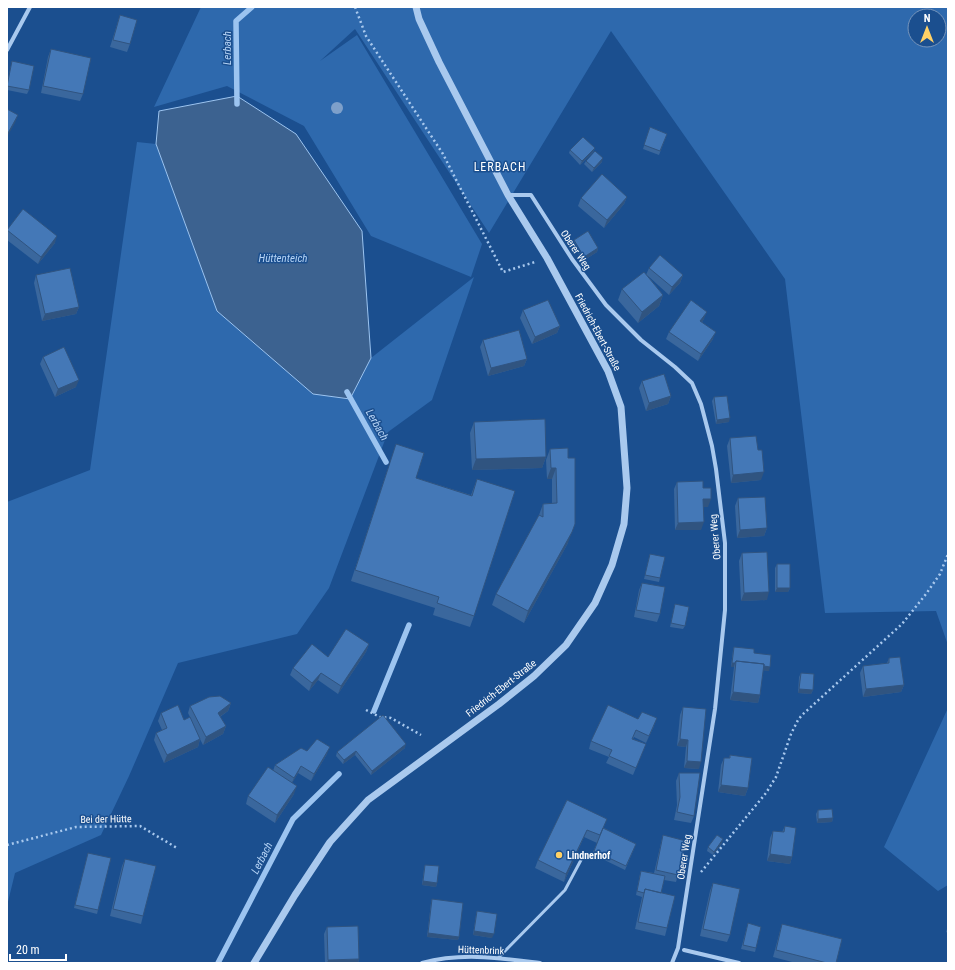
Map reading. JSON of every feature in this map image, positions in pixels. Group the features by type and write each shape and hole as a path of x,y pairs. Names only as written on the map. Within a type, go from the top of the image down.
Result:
{"street":[{"path":"7,50 30,7"},
{"name":"Friedrich-Ebert-Straße","path":"254,963 295,894 330,842 368,800 499,704 534,676 566,645 595,603 612,565 624,524 627,488 620,407 608,371 547,258 508,195 439,62 419,19 416,7"},
{"name":"Oberer Weg","path":"508,195 531,195 572,259 606,305 641,340 675,367 692,383 706,420 716,469 722,516 725,551 725,603 714,709 678,948 672,963"},
{"path":"684,950 739,963"},
{"name":"Hüttenbrink","path":"422,963 457,956 499,957 540,963"}],"lane":[{"path":"499,957 565,890 581,860"}],"path":[{"path":"355,7 366,36 443,154 503,272 547,258"},
{"path":"687,886 700,874 766,794 776,777 786,745 798,720 902,624 940,574 948,554"},
{"path":"366,710 380,717 391,718 421,735"},
{"name":"Bei der Hütte","path":"7,845 76,828 140,826 177,848"}],"shaded area":[{"path":"201,7 948,7 948,645 936,611 825,613 785,279 611,31 489,233 355,29 320,61 357,35 482,244 471,277 371,236 304,126 227,86 154,107"},
{"path":"137,142 156,144 217,311 350,399 371,358 474,277 432,400 388,432 329,588 297,634 178,663 129,776 101,835 15,873 7,906 7,502 90,470"},
{"path":"948,708 948,885 938,891 884,847"}],"water":[{"name":"Hüttenteich","path":"237,96 296,134 362,231 371,358 350,399 313,394 217,311 156,144 159,111"}],"building":[{"path":"120,15 137,20 130,44 113,40"},
{"path":"51,49 91,58 83,94 43,86"},
{"path":"12,61 34,66 29,90 7,86"},
{"path":"7,109 18,115 7,135"},
{"path":"650,127 667,134 660,151 644,145"},
{"path":"583,137 595,148 582,161 570,150"},
{"path":"595,151 603,158 594,168 586,161"},
{"path":"602,174 627,197 607,220 581,198"},
{"path":"23,209 57,236 41,257 7,230"},
{"path":"588,231 598,248 584,257 574,240"},
{"path":"660,255 683,275 672,287 649,268"},
{"path":"70,268 79,307 45,314 36,275"},
{"path":"644,272 663,295 642,312 622,289"},
{"path":"548,300 560,326 535,337 523,310"},
{"path":"691,300 707,312 700,321 716,332 701,354 669,332"},
{"path":"519,330 527,359 491,368 483,340"},
{"path":"64,347 79,380 58,389 43,357"},
{"path":"664,374 671,396 649,403 642,381"},
{"path":"727,396 730,418 717,420 714,397"},
{"path":"545,419 546,457 476,459 474,422"},
{"path":"756,436 758,450 762,450 764,472 733,475 730,438"},
{"path":"396,444 424,453 416,478 472,496 477,479 515,491 474,616 437,603 439,597 355,570"},
{"path":"568,448 568,458 575,458 575,524 528,611 496,594 539,515 543,517 543,504 557,503 556,468 551,468 550,449"},
{"path":"703,481 703,488 711,488 711,499 703,499 704,522 678,523 677,482"},
{"path":"765,497 767,528 740,530 738,498"},
{"path":"767,552 769,592 744,593 742,553"},
{"path":"650,554 665,557 660,578 645,575"},
{"path":"777,564 790,564 790,588 777,588"},
{"path":"642,583 665,587 660,614 636,610"},
{"path":"675,604 689,607 685,626 671,623"},
{"path":"346,629 369,644 341,686 321,673 312,683 293,668 312,644 328,657"},
{"path":"734,647 754,649 754,653 771,655 770,667 764,666 764,664 736,661 735,663 732,663"},
{"path":"900,657 904,685 866,689 863,666 889,663 889,658"},
{"path":"736,661 764,664 760,695 733,692"},
{"path":"801,673 814,674 813,690 799,689"},
{"path":"220,696 231,703 218,713 226,726 206,737 190,706 209,697"},
{"path":"178,705 184,720 190,717 200,739 167,755 156,733 167,728 161,713"},
{"path":"608,705 638,719 642,712 657,718 649,736 636,730 632,739 646,744 636,768 609,756 612,750 591,741"},
{"path":"683,707 706,709 701,762 687,761 688,740 680,739"},
{"path":"383,715 406,744 372,771 356,751 344,760 337,752"},
{"path":"317,739 330,747 314,774 301,766 294,778 275,765 301,748 307,751"},
{"path":"730,755 752,758 748,788 721,785 724,758 730,758"},
{"path":"268,767 297,786 277,815 248,796"},
{"path":"679,773 700,773 694,816 677,812 680,797"},
{"name":"Lindnerhof","path":"567,800 607,819 600,835 587,830 566,874 538,860"},
{"path":"832,809 833,818 818,819 818,810"},
{"path":"785,826 796,828 792,857 770,854 773,831 784,832"},
{"path":"603,828 636,844 626,866 594,851"},
{"path":"663,835 686,841 678,875 656,870"},
{"path":"717,835 723,839 714,852 708,847"},
{"path":"88,853 111,858 98,910 75,905"},
{"path":"125,859 156,866 143,916 113,909"},
{"path":"425,865 439,866 437,883 423,881"},
{"path":"641,871 665,876 661,893 645,889 644,893 637,891"},
{"path":"713,883 740,889 730,935 703,929"},
{"path":"645,889 675,896 667,928 638,922"},
{"path":"432,899 463,903 459,937 428,933"},
{"path":"477,911 497,914 494,934 474,931"},
{"path":"748,923 761,927 756,948 743,945"},
{"path":"782,924 842,939 836,963 827,963 776,950"},
{"path":"358,926 359,959 328,960 327,927"}],"waterway":[{"name":"Lerbach","path":"237,104 236,21 252,7"},
{"name":"Lerbach","path":"347,392 386,462"},
{"name":"Lerbach","path":"374,711 409,625"},
{"name":"Lerbach","path":"218,963 293,819 339,774"}],"place":[{"name":"Lindnerhof","path":"559,855"}],"district":[{"name":"LERBACH","path":"500,167"}]}
